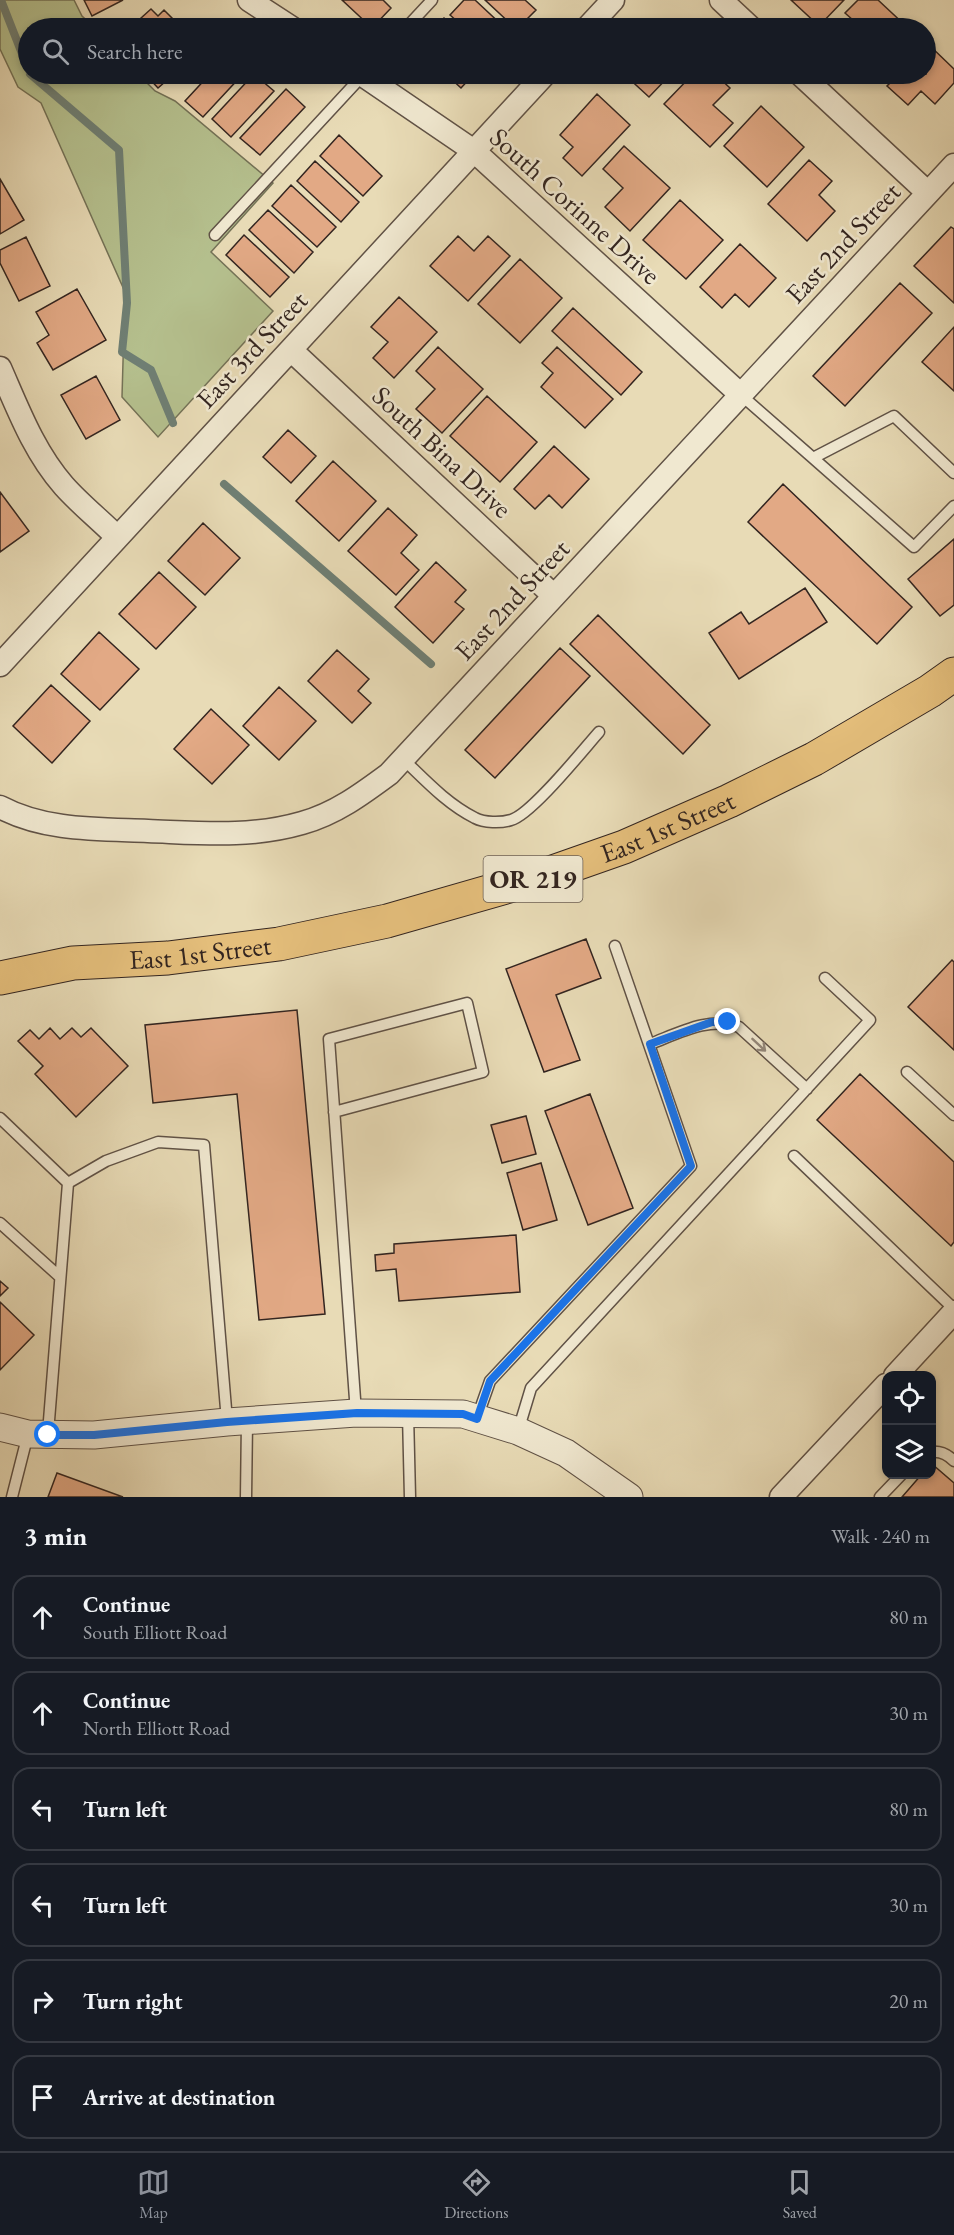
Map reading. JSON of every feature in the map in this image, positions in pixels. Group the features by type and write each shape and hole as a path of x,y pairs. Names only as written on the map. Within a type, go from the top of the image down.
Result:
{"main road":[{"name":"East 1st Street","path":"0,956 73,963 168,958 279,944 387,921 530,880 624,847 729,801 814,759 954,674"},
{"name":"East 1st Street","path":"0,978 73,963"}],"street":[{"path":"596,18 613,0"},
{"path":"721,0 740,18"},
{"path":"255,2 278,18"},
{"name":"South Corinne Drive","path":"377,84 474,151 741,395"},
{"name":"East 3rd Street","path":"0,665 536,84"},
{"path":"811,84 928,193"},
{"name":"East 2nd Street","path":"0,807 34,820 63,827 237,835 303,823 353,801 389,774 954,165"},
{"name":"South Bina Drive","path":"291,350 554,596"},
{"path":"0,368 41,454 64,486 117,537"},
{"path":"900,1371 954,1311"},
{"path":"781,1497 882,1389"},
{"path":"0,1427 38,1434 94,1435 237,1421 357,1413 463,1414 518,1431 566,1453 629,1497"}],"lane":[{"path":"415,18 432,0"},
{"path":"215,235 354,84"},
{"path":"741,395 914,547 954,506"},
{"path":"813,458 894,416 954,473"},
{"path":"403,759 453,804 477,819 496,822 513,820 529,809 599,732"},
{"path":"477,1419 490,1381 691,1166 615,946"},
{"path":"518,1431 531,1388 870,1020 825,978"},
{"path":"334,1112 483,1072 467,1003 329,1039 334,1112 357,1413"},
{"path":"650,1044 712,1022 728,1022 739,1027 807,1089"},
{"path":"907,1072 954,1115"},
{"path":"0,1118 68,1183"},
{"path":"68,1183 106,1161 158,1142 204,1145 246,1497"},
{"path":"794,1156 954,1311"},
{"path":"12,1497 38,1434 60,1277 68,1183"},
{"path":"0,1223 60,1277"},
{"path":"408,1414 410,1497"},
{"path":"936,1451 949,1456 954,1461"},
{"path":"880,1497 897,1479"}],"green space":[{"path":"0,0 74,0 84,18 18,18 18,84 148,84 155,91 175,101 273,183 211,252 273,311 158,437 122,397 125,292 41,103 18,87 0,49"}],"building":[{"path":"84,0 123,0 92,16"},
{"path":"342,0 383,0 391,8 382,18 361,18"},
{"path":"464,0 475,0 494,18 453,18 450,15"},
{"path":"485,0 525,0 536,10 528,18 504,18"},
{"path":"791,0 844,0 827,18 810,18"},
{"path":"858,0 878,0 897,18 851,18 845,13"},
{"path":"151,9 158,16 164,10 172,18 141,18"},
{"path":"936,52 954,69 954,83 935,104 921,91 908,105 887,86 889,84 936,84"},
{"path":"201,84 234,84 203,117 185,101"},
{"path":"245,84 266,84 274,91 231,137 212,119"},
{"path":"635,84 661,84 649,97"},
{"path":"683,84 726,84 730,88 713,105 733,123 710,147 664,104"},
{"path":"286,89 305,107 260,155 240,138"},
{"path":"597,94 630,125 582,176 563,158 573,147 560,135"},
{"path":"761,106 804,147 767,187 724,146"},
{"path":"339,135 382,176 363,196 320,156"},
{"path":"624,146 670,188 630,231 605,207 623,188 603,169"},
{"path":"809,160 832,181 819,195 835,211 807,241 768,204"},
{"path":"315,161 359,202 341,222 297,181"},
{"path":"0,179 24,220 0,234"},
{"path":"291,185 336,227 317,247 272,206"},
{"path":"680,200 723,240 686,279 643,240"},
{"path":"268,210 313,252 294,273 249,230"},
{"path":"951,227 954,229 954,303 914,266"},
{"path":"244,235 289,277 270,297 226,255"},
{"path":"458,236 474,251 488,236 510,256 468,301 430,266"},
{"path":"26,237 50,286 19,301 0,263 0,250"},
{"path":"740,244 776,278 749,307 735,294 722,308 700,287"},
{"path":"520,259 562,298 520,343 478,304"},
{"path":"900,283 932,313 845,406 813,376"},
{"path":"77,289 106,340 53,370 37,343 49,335 36,312"},
{"path":"399,297 437,332 394,378 373,358 388,342 371,327"},
{"path":"573,308 642,372 621,395 552,331"},
{"path":"954,327 954,391 922,362"},
{"path":"438,347 483,389 442,433 416,409 435,389 416,371"},
{"path":"557,347 613,399 585,428 541,387 553,373 542,363"},
{"path":"96,376 120,420 86,439 61,395"},
{"path":"487,396 537,442 500,482 450,436"},
{"path":"288,430 316,456 291,483 263,457"},
{"path":"554,446 589,479 562,508 549,495 535,509 514,489"},
{"path":"333,461 376,501 339,541 296,501"},
{"path":"783,484 912,607 877,644 748,522"},
{"path":"0,492 29,531 0,552"},
{"path":"388,508 417,535 401,553 419,570 396,595 348,551"},
{"path":"203,523 240,558 205,595 168,561"},
{"path":"954,539 954,605 940,616 908,579"},
{"path":"436,562 466,590 455,602 464,609 433,643 395,607"},
{"path":"159,572 196,607 156,649 119,614"},
{"path":"805,588 827,622 739,679 709,633 741,612 749,624"},
{"path":"598,615 710,725 683,754 570,644"},
{"path":"99,632 139,669 100,710 61,674"},
{"path":"560,648 590,676 495,778 465,750"},
{"path":"337,650 369,679 358,691 371,703 352,723 308,681"},
{"path":"51,685 90,721 52,763 13,726"},
{"path":"279,687 316,721 279,760 243,726"},
{"path":"211,709 249,745 212,784 174,749"},
{"path":"586,939 601,978 556,995 580,1060 544,1072 506,969"},
{"path":"952,960 954,962 954,1050 908,1007"},
{"path":"297,1010 325,1314 259,1320 237,1094 153,1103 145,1025"},
{"path":"50,1028 60,1039 72,1028 81,1037 91,1028 128,1066 76,1117 35,1074 43,1066 18,1041 30,1030 39,1039"},
{"path":"860,1074 954,1162 954,1242 951,1246 817,1120"},
{"path":"590,1094 633,1208 588,1225 545,1111"},
{"path":"526,1116 536,1154 502,1163 491,1125"},
{"path":"541,1163 557,1220 523,1230 507,1173"},
{"path":"516,1235 520,1292 399,1301 396,1269 376,1271 375,1255 394,1253 394,1244"},
{"path":"0,1281 8,1288 0,1296"},
{"path":"0,1302 34,1335 0,1370"},
{"path":"936,1467 954,1483 954,1497 902,1497 918,1479 936,1479"},
{"path":"57,1473 123,1497 48,1497"}],"waterway":[{"path":"1,0 18,43"},
{"path":"42,84 119,150 127,303 122,352 151,370 173,423"},
{"path":"224,484 431,664"}],"route":[{"path":"48,1435 94,1435 227,1422 357,1413 463,1414 477,1419 490,1381 691,1166 650,1044 712,1022 728,1022"}]}
